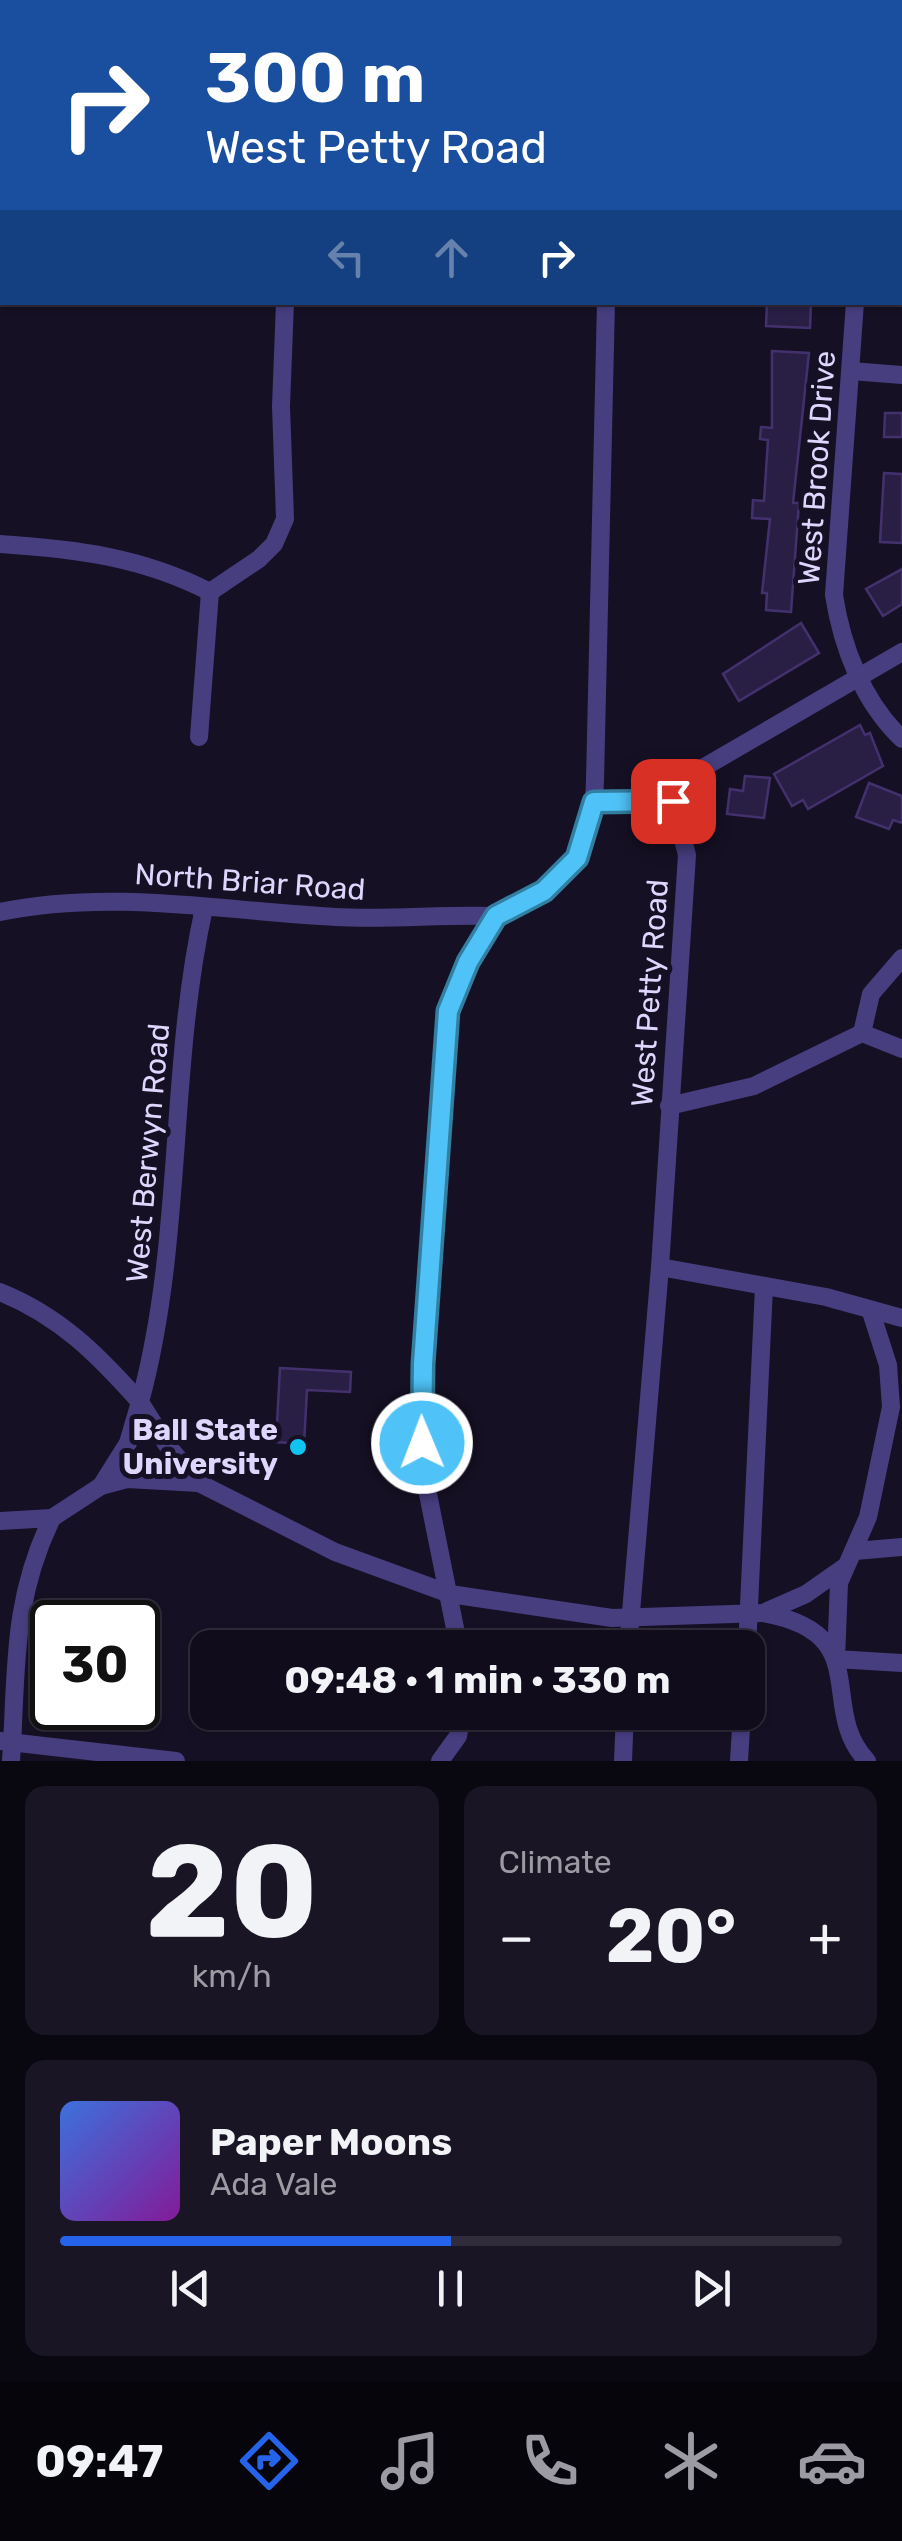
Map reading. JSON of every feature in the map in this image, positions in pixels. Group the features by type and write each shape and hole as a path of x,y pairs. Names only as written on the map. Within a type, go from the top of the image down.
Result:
{"street":[{"path":"210,592 259,559 274,544 285,519 280,406 286,305"},
{"path":"455,1630 428,1494 421,1415 443,1046 454,993 496,916 544,891 568,870 584,844 594,802 606,305"},
{"name":"West Brook Drive","path":"856,305 834,595 842,635 859,678 902,738"},
{"path":"850,371 902,375"},
{"path":"0,544 119,556 169,571 210,592"},
{"path":"199,737 210,592"},
{"path":"594,802 673,801 690,777 902,652"},
{"name":"West Petty Road","path":"629,1630 660,1267 687,855 673,801"},
{"name":"North Briar Road","path":"0,912 74,901 341,918 496,916"},
{"name":"West Berwyn Road","path":"101,1486 128,1443 158,1328 193,964 204,908"},
{"path":"862,1033 871,994 902,958"},
{"path":"669,1106 754,1086 862,1033 902,1049"},
{"path":"660,1267 826,1297 902,1318"},
{"path":"752,1630 756,1614 764,1287"},
{"path":"0,1292 36,1308 81,1338 140,1402 167,1445 199,1484"},
{"path":"756,1614 806,1594 843,1568 855,1551 878,1476 891,1407 888,1365 871,1312"},
{"path":"0,1521 52,1518 101,1486 142,1477 199,1484 335,1552 450,1594 538,1610 629,1619 756,1614 798,1622 836,1658 902,1663"},
{"path":"11,1761 6,1741 22,1600 28,1572 52,1518"},
{"path":"855,1551 902,1546"},
{"path":"843,1568 836,1612 836,1658 847,1730 867,1761"},
{"path":"440,1761 459,1730"},
{"path":"622,1761 624,1730"},
{"path":"739,1761 741,1730"},
{"path":"6,1741 176,1761"}],"building":[{"path":"767,305 811,305 810,328 766,326"},
{"path":"772,351 809,353 793,503 799,503 791,612 766,610 767,593 762,593 770,519 752,518 753,500 764,501 768,440 760,439 761,427 772,428"},
{"path":"885,413 902,413 902,437 884,437"},
{"path":"884,473 902,474 902,543 880,542"},
{"path":"902,569 902,604 883,616 866,589"},
{"path":"801,623 819,653 739,701 723,674"},
{"path":"860,725 865,735 870,733 883,766 808,809 803,800 792,806 774,774"},
{"path":"745,776 770,778 764,818 727,814 730,789 743,791"},
{"path":"869,783 902,796 902,823 893,820 889,829 856,817"},
{"path":"280,1368 351,1372 350,1392 307,1390 304,1444 276,1442"}],"place":[{"name":"Ball State University","path":"298,1447"}],"route":[{"path":"422,1443 423,1364 443,1046 454,993 496,916 544,891 577,858 590,827 594,802 673,801"}]}
